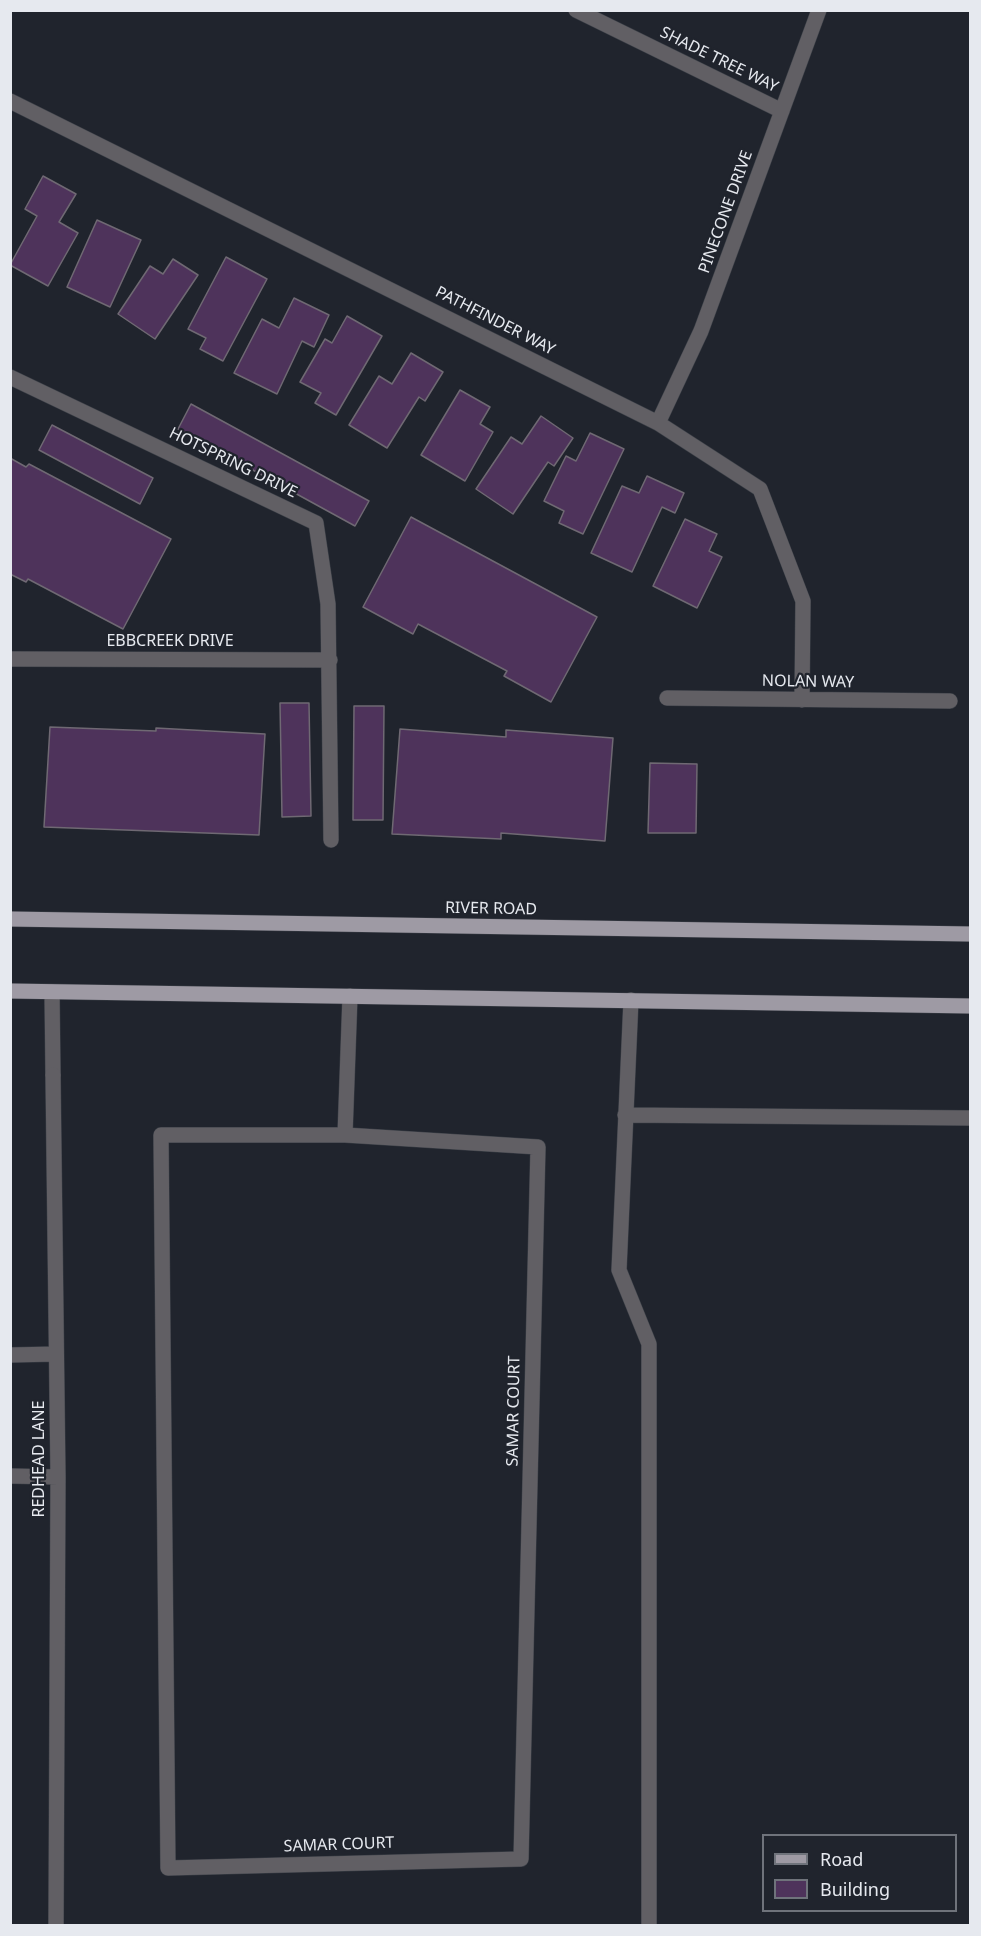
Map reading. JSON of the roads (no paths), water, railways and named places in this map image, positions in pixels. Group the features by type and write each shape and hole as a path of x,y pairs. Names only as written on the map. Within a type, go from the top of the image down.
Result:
{"main road":[{"name":"RIVER ROAD","path":"10,919 970,934"},
{"path":"10,991 970,1006"}],"street":[{"name":"SHADE TREE WAY","path":"576,10 782,111"},
{"name":"PINECONE DRIVE","path":"658,423 701,331 819,10"},
{"name":"PATHFINDER WAY","path":"10,101 658,423 760,489 803,601 802,700"},
{"name":"HOTSPRING DRIVE","path":"10,377 316,523 328,604 330,660"},
{"name":"EBBCREEK DRIVE","path":"10,659 330,660"},
{"path":"330,660 331,840"},
{"name":"NOLAN WAY","path":"667,698 950,701"},
{"name":"REDHEAD LANE","path":"52,992 58,1477 56,1926"},
{"path":"345,1135 350,996"},
{"path":"631,1000 619,1270 649,1344 649,1926"},
{"path":"625,1115 970,1118"},
{"name":"SAMAR COURT","path":"161,1135 345,1135 538,1147 522,1859 168,1868 161,1135"},
{"path":"10,1355 56,1354"},
{"path":"10,1476 58,1477"}]}
